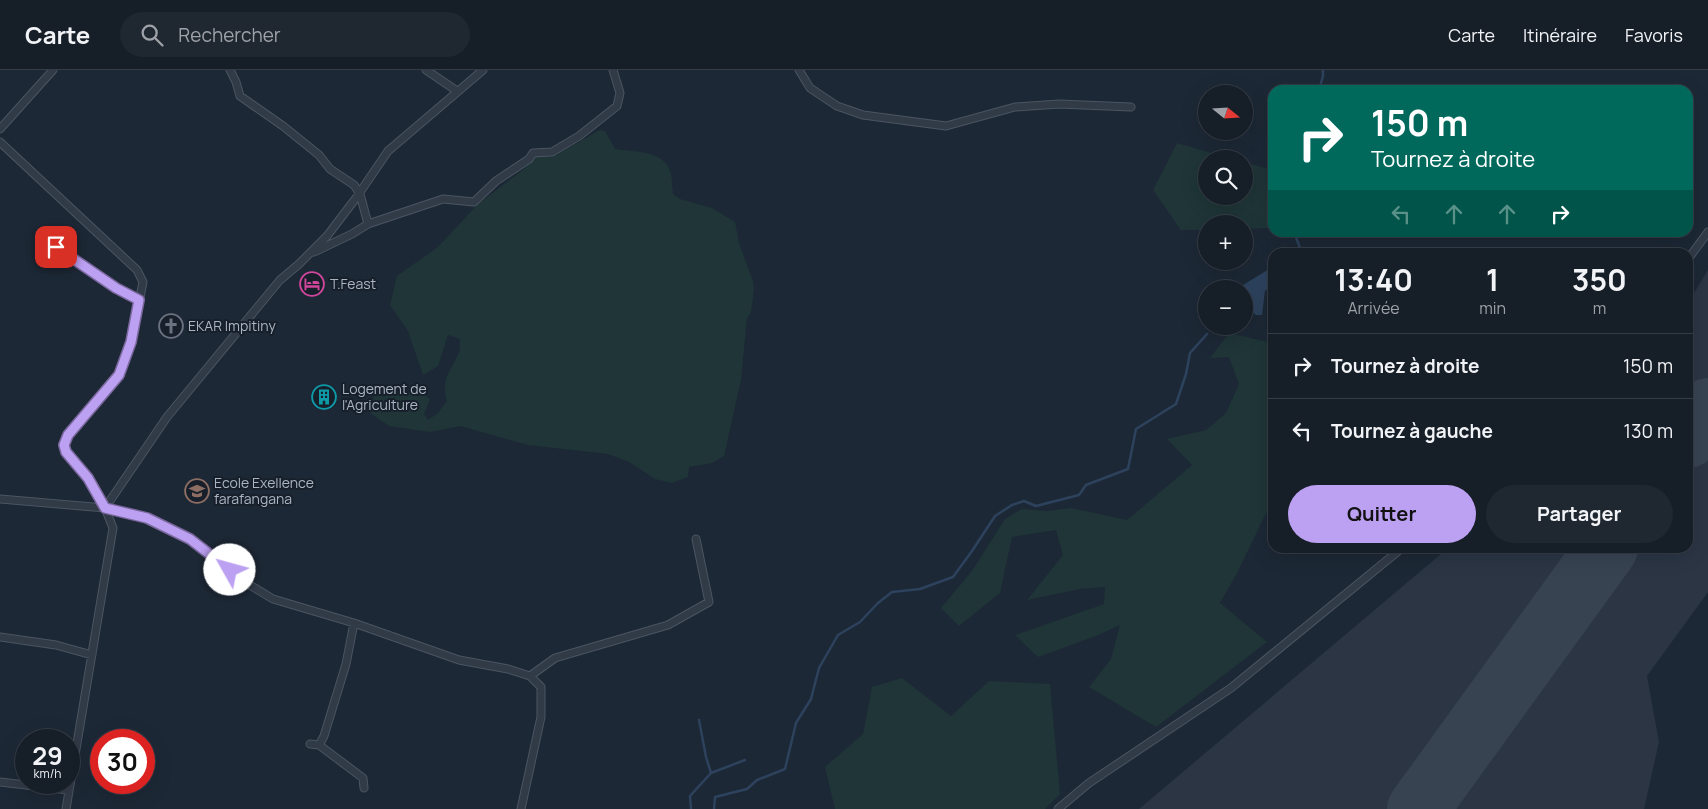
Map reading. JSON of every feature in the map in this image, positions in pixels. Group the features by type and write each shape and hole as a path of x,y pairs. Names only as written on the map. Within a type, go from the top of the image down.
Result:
{"street":[{"path":"0,129 53,70"},
{"path":"230,70 240,96 319,155 330,169 354,186 359,193 368,224"},
{"path":"426,70 457,91"},
{"path":"105,508 167,417 280,280 327,236 388,151 482,70"},
{"path":"308,255 352,234 368,224 443,199 474,202 496,181 528,159 533,153 552,152 579,136 617,106 620,93 613,70"},
{"path":"799,70 810,88 837,106 863,115 946,126 1015,107 1059,104 1131,107"},
{"path":"0,142 137,270 143,282 131,342 119,375 68,435 64,445 66,452 88,478 114,528 79,729"},
{"path":"1693,252 1708,232"},
{"path":"40,241 56,247 116,288 139,300"},
{"path":"0,499 105,508 147,518 190,539 243,581 273,599 354,623 459,660 508,669 530,676 541,687 541,717 520,809"},
{"path":"530,676 555,658 668,625 709,602 696,539"},
{"path":"1058,809 1089,783 1231,688 1396,553"},
{"path":"319,745 324,736 346,664 354,623"},
{"path":"0,637 56,645 92,655"},
{"path":"310,744 319,745 363,778 364,788"},
{"path":"0,782 15,784"},
{"path":"66,809 68,794"}],"shaded area":[{"path":"1708,270 1708,592 1647,676 1659,742 1644,809 1139,809 1442,553 1693,553 1693,295"}],"green space":[{"path":"600,130 605,131 615,149 656,156 668,165 671,173 673,194 680,199 712,208 735,222 739,243 753,281 754,289 751,313 747,318 741,380 724,456 712,463 689,467 688,477 672,483 655,479 629,462 608,454 528,445 460,426 430,432 389,426 370,413 374,396 403,394 417,389 430,399 424,414 428,420 438,413 447,401 445,382 459,352 460,339 448,335 438,366 423,375 408,331 390,305 397,276 438,247 478,204 524,169 535,157 552,157"},
{"path":"1177,143 1201,150 1198,150 1198,205 1253,205 1253,165 1268,169 1268,228 1253,229 1253,215 1198,215 1198,230 1181,230 1153,190"},
{"path":"1227,335 1238,335 1268,342 1268,509 1220,603 1267,642 1156,727 1089,687 1111,659 1120,625 1096,636 1038,657 1015,635 1104,604 1105,587 1080,589 1027,600 1063,555 1056,530 1012,537 1000,593 959,626 941,608 972,571 1005,519 1022,509 1047,511 1071,508 1127,520 1192,465 1167,439 1206,430 1226,413 1239,384 1229,357 1210,358"},
{"path":"902,678 951,716 989,681 1050,684 1060,794 1045,809 835,809 825,767 863,734 872,687"}],"water":[{"path":"1268,269 1268,288 1265,291 1262,315 1256,315 1253,312 1253,280 1251,280"}],"waterway":[{"path":"1320,85 1323,70"},
{"path":"1296,237 1300,248"},
{"path":"714,809 715,797 747,789 757,780 785,769 796,723 811,699 819,668 838,635 860,622 878,603 892,592 920,589 953,577 995,516 1012,505 1024,501 1036,506 1079,495 1086,485 1128,469 1136,429 1176,404 1186,374 1190,353 1206,335"},
{"path":"699,720 711,773"},
{"path":"691,809 690,796 711,773 745,760"}],"runway":[{"path":"1693,430 1708,409"},
{"path":"1418,809 1603,553"}],"place":[{"name":"T.Feast","path":"312,284"},
{"name":"EKAR Impitiny","path":"171,326"},
{"name":"Logement de l'Agriculture","path":"324,397"},
{"name":"Ecole Exellence farafangana","path":"197,491"}],"route":[{"path":"56,247 116,288 139,300 131,342 119,375 68,435 64,445 66,452 88,478 105,508 147,518 190,539 230,570"}]}
